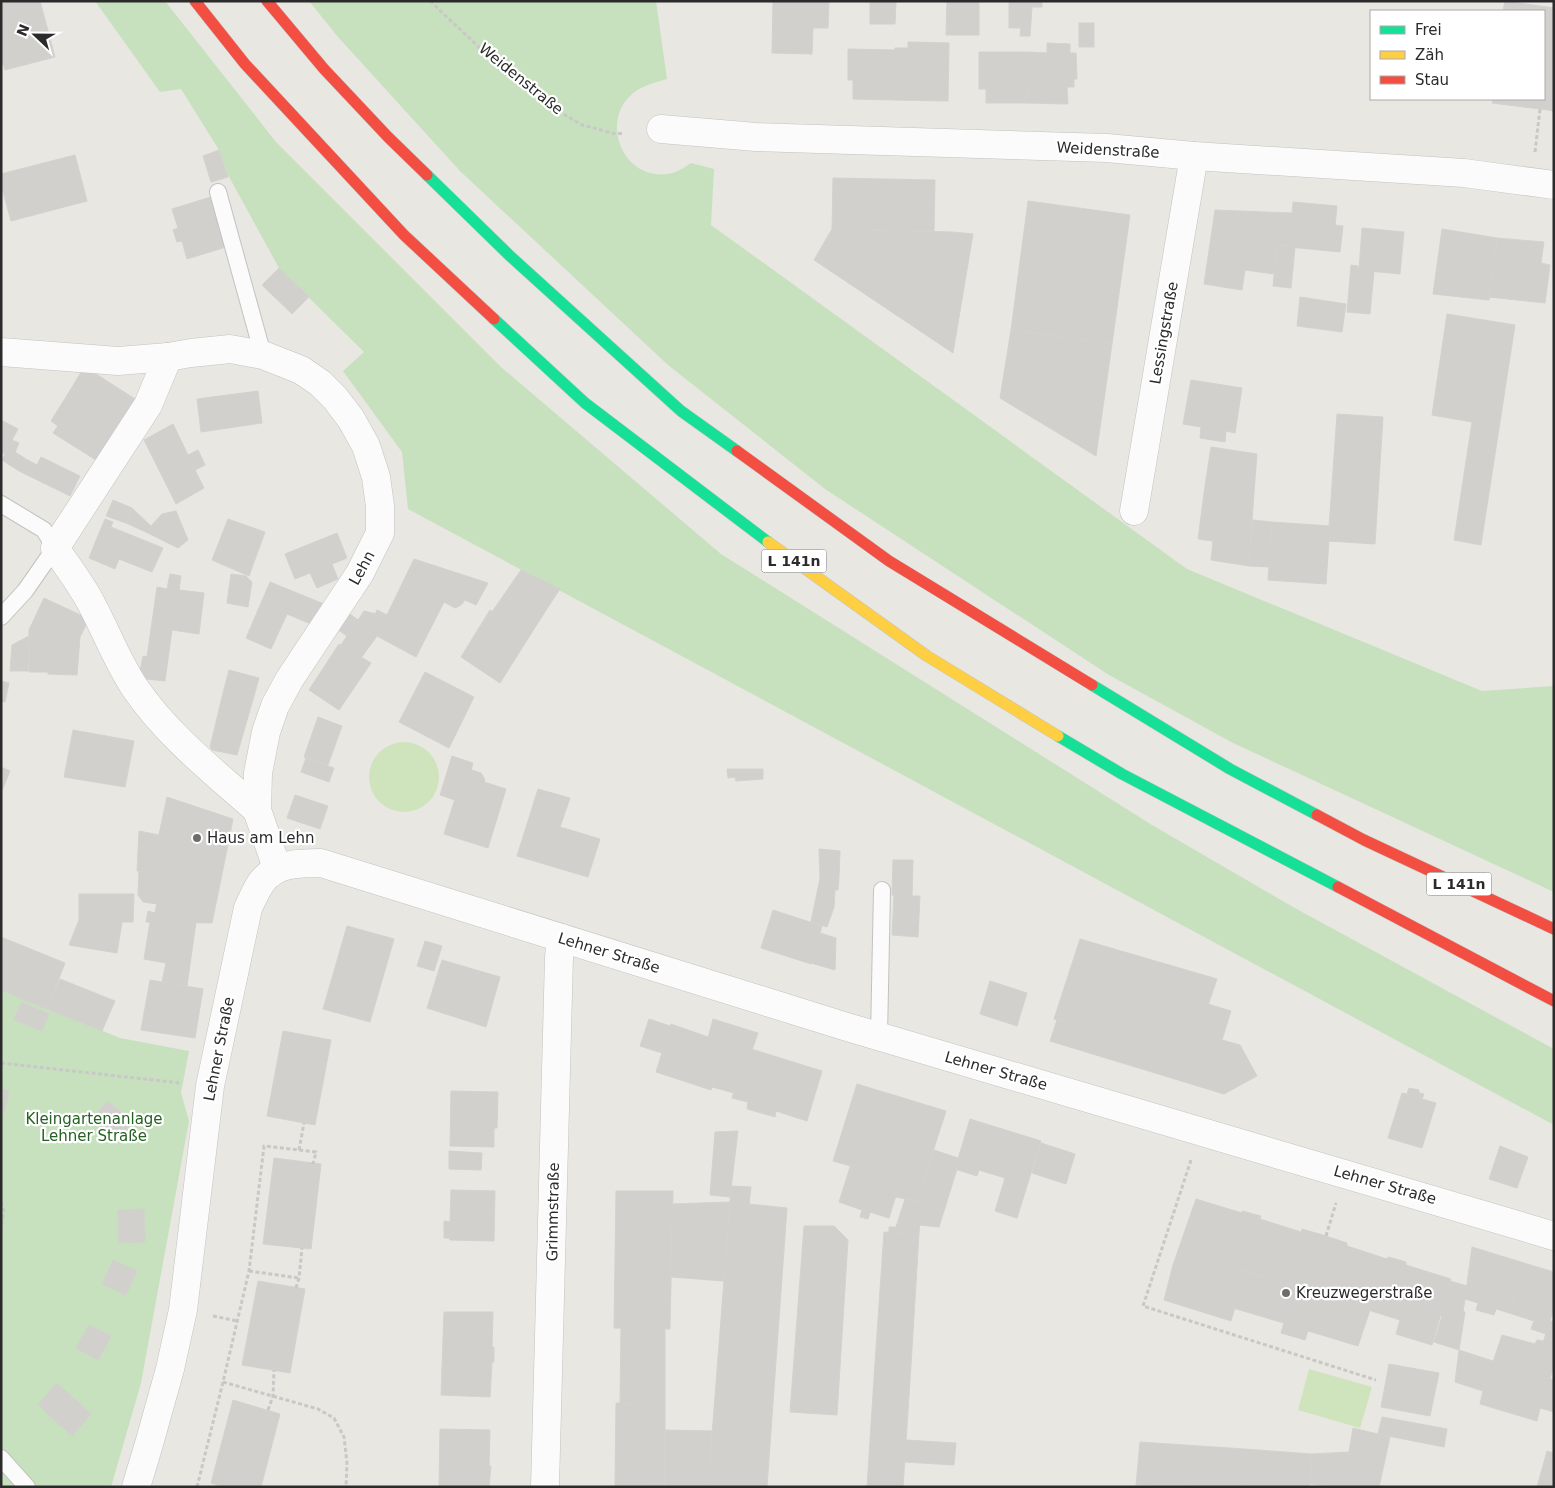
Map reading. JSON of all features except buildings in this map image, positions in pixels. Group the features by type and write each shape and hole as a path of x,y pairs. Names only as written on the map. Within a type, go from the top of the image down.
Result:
{"highway":[{"name":"L 141n","path":"195,1 245,64 404,235 585,403 751,530 928,656 1122,774 1554,1001"},
{"name":"L 141n","path":"267,1 324,68 388,137 510,256 681,411 873,550 1230,769 1364,840 1554,929"}],"street":[{"name":"Weidenstraße","path":"661,128 756,137 1107,148 1194,156 1464,173 1542,183"},
{"name":"Lessingstraße","path":"1134,511 1194,156"},
{"name":"Lehn","path":"1,352 118,361 230,349 263,355 301,370 320,383 335,398 351,420 366,446 376,477 380,506 380,533 360,573 289,680 275,706 266,732 258,772 257,810 277,868"},
{"path":"168,357 148,405 55,548 91,602 113,651 135,688 160,720 204,764 257,810"},
{"name":"Lehner Straße","path":"136,1487 170,1369 183,1310 210,1086 248,908 261,883 277,868 297,863 321,863 879,1036 1554,1236"},
{"name":"Grimmstraße","path":"545,1487 558,987 561,938"}],"lane":[{"path":"218,192 263,355"},
{"path":"1,504 44,530 55,548 26,591 1,617"},
{"path":"879,1036 882,890"},
{"path":"1,1458 27,1487"}],"path":[{"name":"Weidenstraße","path":"430,1 483,50 548,105 582,125 616,134 624,133"},
{"path":"1540,109 1542,183"},
{"path":"1,1064 210,1086"},
{"path":"299,1150 304,1123"},
{"path":"1200,1131 1143,1306 1376,1380"},
{"path":"197,1487 224,1382 249,1270 264,1146 316,1152 313,1164"},
{"path":"1,1202 4,1211 1,1228"},
{"path":"296,1288 302,1248"},
{"path":"249,1270 299,1278"},
{"path":"268,1410 273,1396 274,1370"},
{"path":"224,1382 318,1409 334,1418 344,1437 347,1463 346,1487"}],"green space":[{"path":"95,1 165,1 276,142 502,368 721,554 1152,825 1293,907 1554,1049 1554,1125 408,509 402,452 343,371 364,352 279,268 228,175 219,150 181,89 160,92"},
{"path":"309,1 656,1 667,79 642,88 629,97 621,109 617,122 618,136 622,149 629,160 639,169 652,174 674,173 691,163 714,169 711,225 1187,569 1482,691 1554,686 1554,892 1233,743 1109,675 825,489 668,365 460,171 338,37"},
{"path":"397,742 411,742 424,748 433,757 439,770 437,790 429,802 411,812 397,812 384,806 375,797 369,784 369,770 375,757 384,748"},
{"name":"Kleingartenanlage Lehner Straße","path":"1,990 120,1038 189,1051 181,1093 189,1121 141,1383 111,1487 1,1487"},
{"path":"1309,1369 1372,1387 1360,1428 1298,1410"}],"traffic: fast":[{"path":"427,175 510,256 681,411 737,451"},
{"path":"494,319 585,403 768,542"},
{"path":"1092,685 1230,769 1317,815"},
{"path":"1058,736 1122,774 1338,887"}],"traffic: slow":[{"path":"768,542 927,656 1058,736"}],"traffic: jam":[{"path":"195,1 245,64 404,235 494,319"},
{"path":"267,1 324,69 427,175"},
{"path":"737,451 889,561 1092,685"},
{"path":"1317,815 1364,840 1554,929"},
{"path":"1338,887 1554,1001"}],"place":[{"name":"Haus am Lehn","path":"197,838"},
{"name":"Kreuzwegerstraße","path":"1286,1293"}]}
